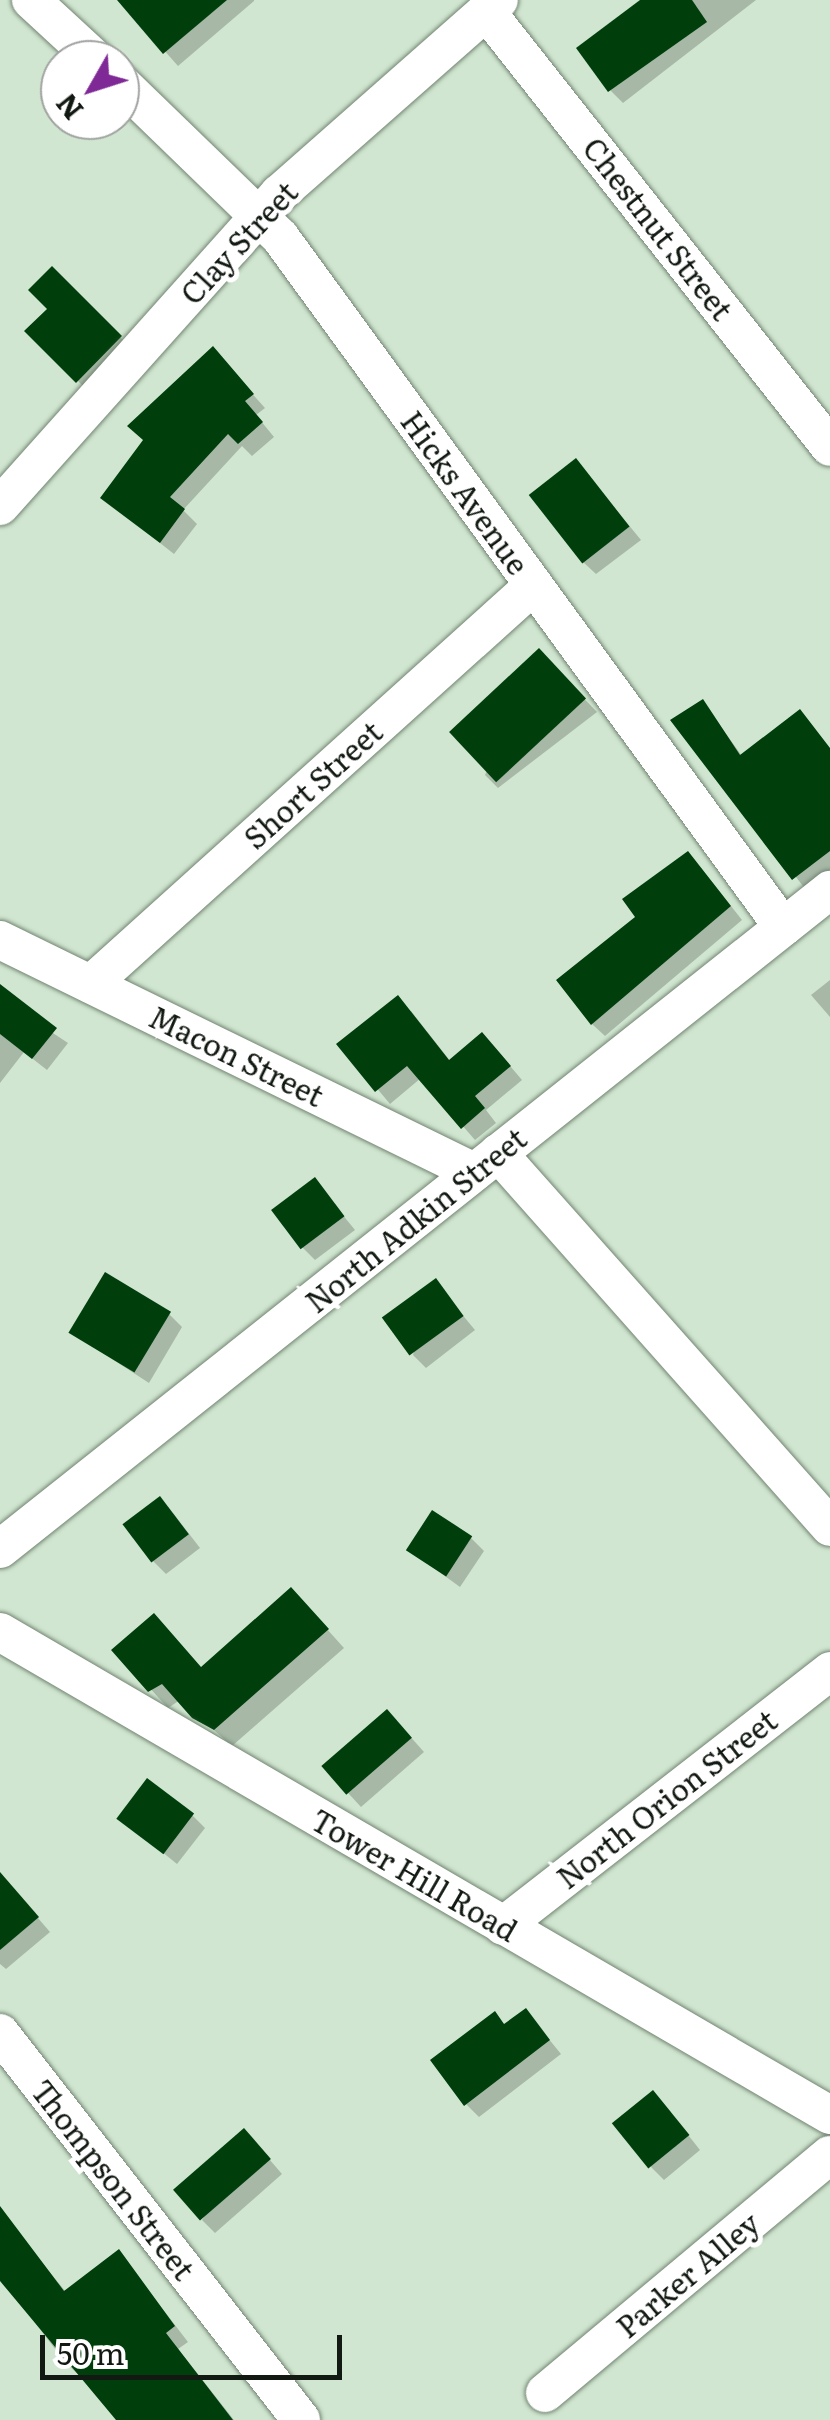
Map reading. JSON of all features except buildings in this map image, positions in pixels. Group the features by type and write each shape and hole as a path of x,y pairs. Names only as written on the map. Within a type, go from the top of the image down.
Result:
{"street":[{"path":"31,0 74,40"},
{"name":"Clay Street","path":"0,506 260,215 492,5"},
{"name":"Chestnut Street","path":"492,5 830,446"},
{"name":"Hicks Avenue","path":"140,101 260,215 783,927"},
{"name":"Short Street","path":"91,984 534,585"},
{"name":"North Adkin Street","path":"0,1549 830,890"},
{"name":"Macon Street","path":"0,940 486,1162 830,1527"},
{"name":"Tower Hill Road","path":"0,1632 830,2115"},
{"name":"North Orion Street","path":"503,1926 830,1671"},
{"name":"Thompson Street","path":"0,2033 301,2420"},
{"name":"Parker Alley","path":"545,2392 830,2155"}]}
